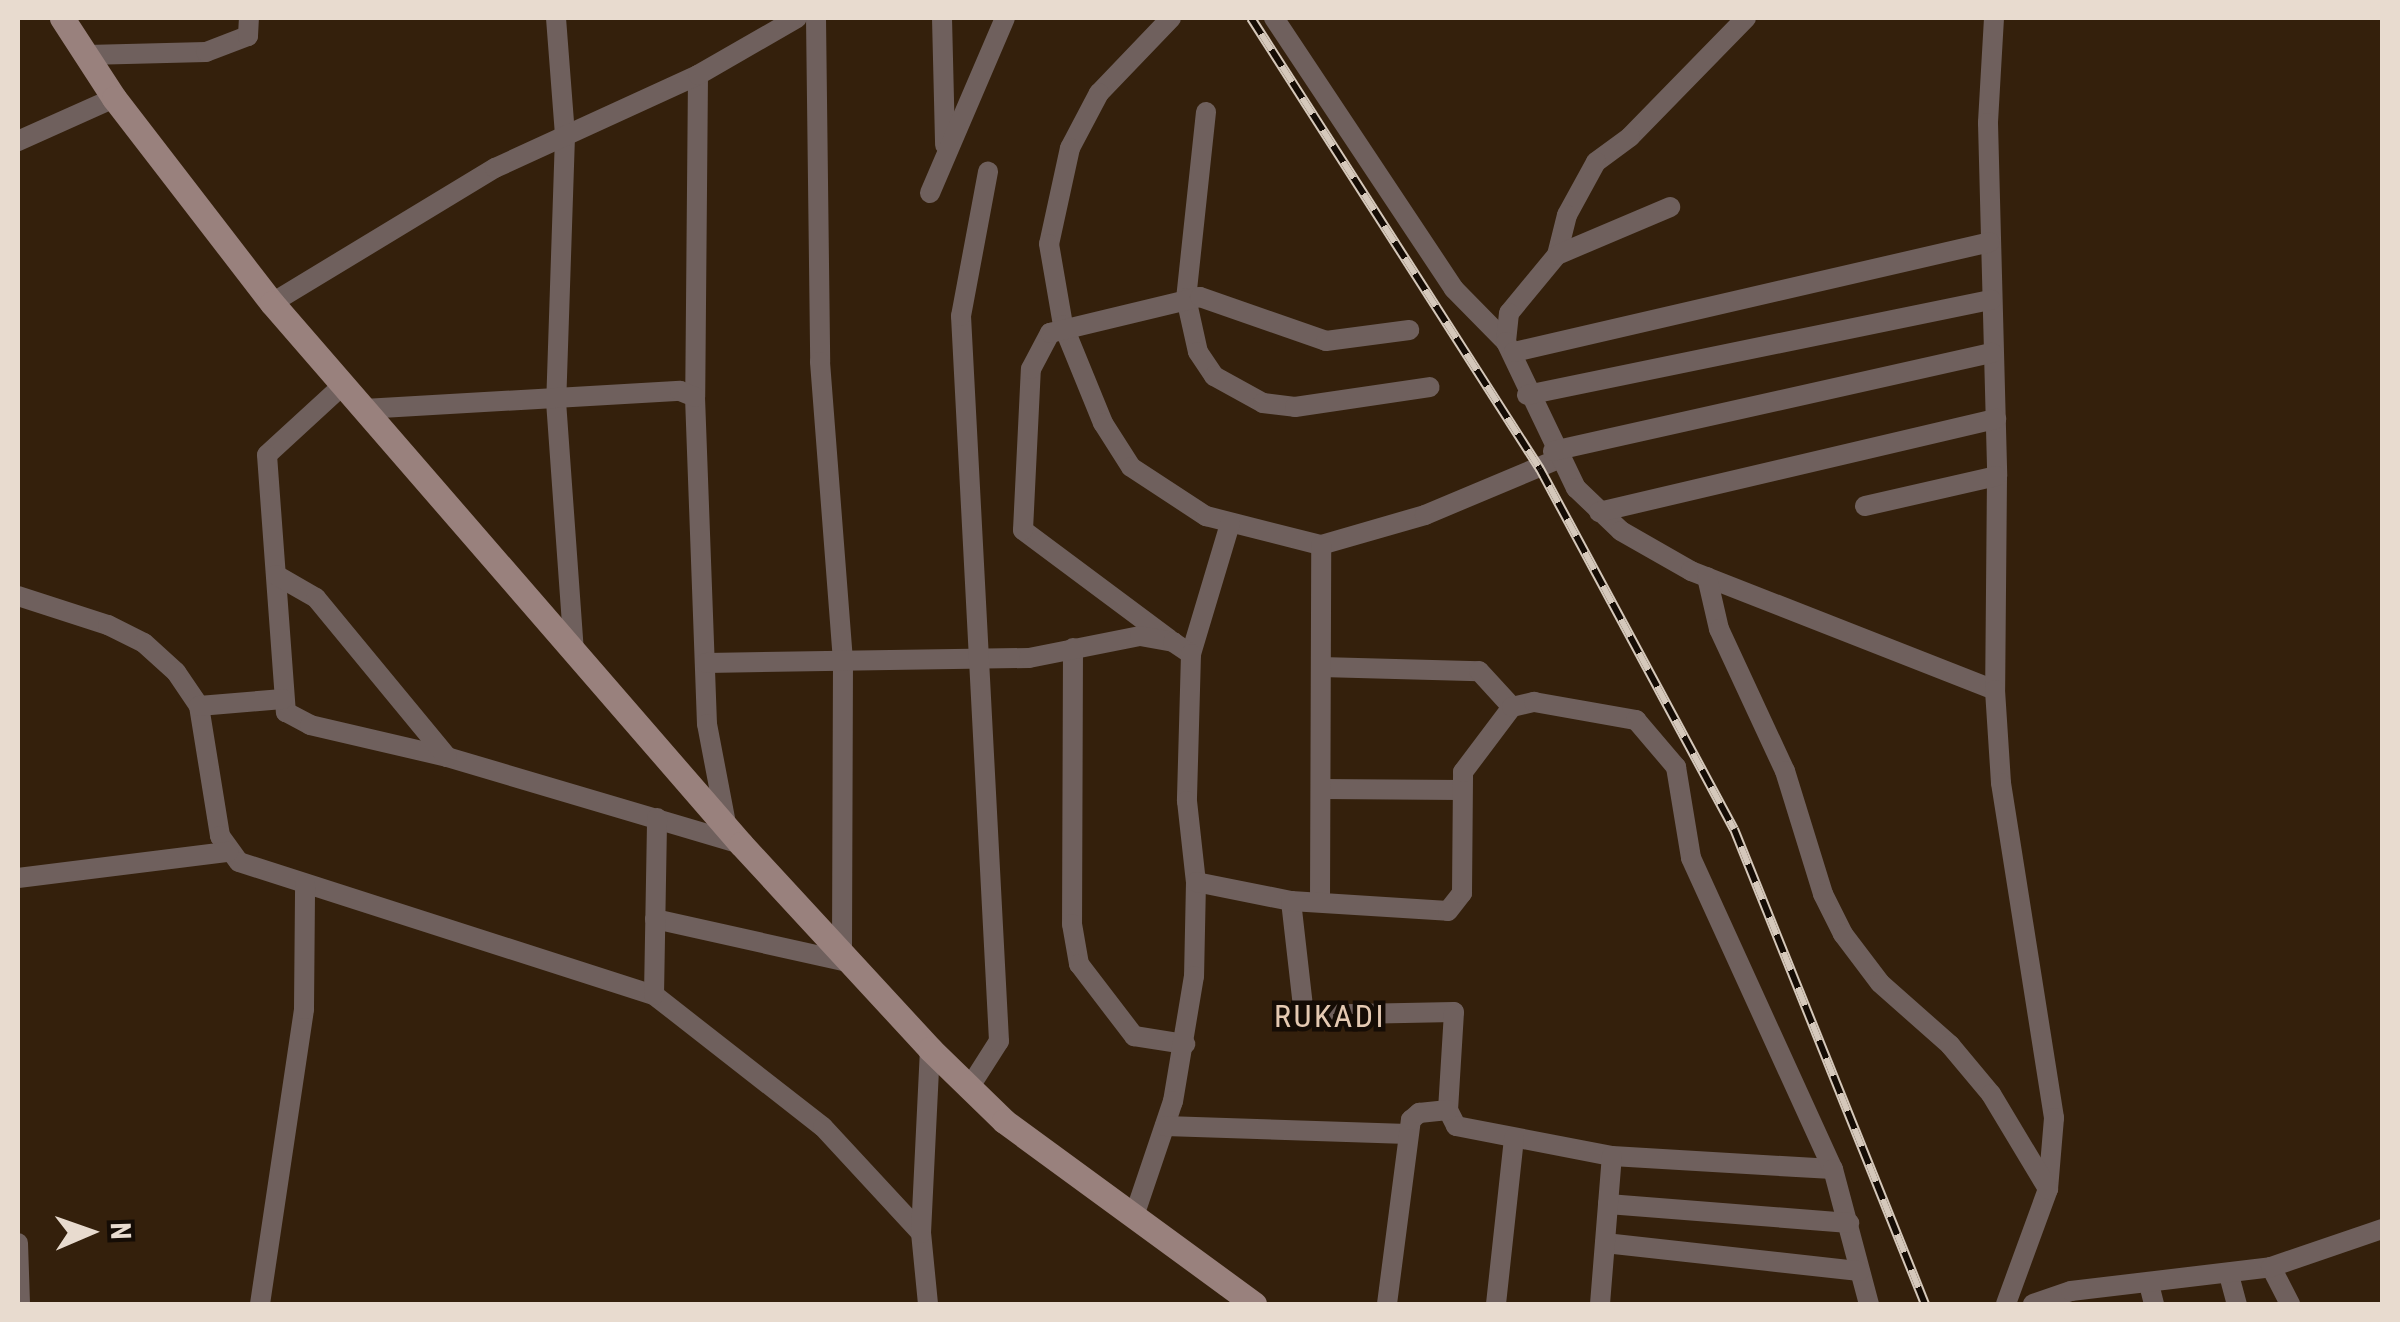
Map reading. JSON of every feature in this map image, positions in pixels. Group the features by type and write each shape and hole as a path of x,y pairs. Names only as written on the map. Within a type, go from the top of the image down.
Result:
{"street":[{"path":"62,18 114,98 272,302 734,836 930,1048 971,1084 1004,1121 1254,1304"},
{"path":"87,56 206,52 248,36 249,18"},
{"path":"556,18 565,136 556,401 574,650"},
{"path":"272,302 495,168 698,75 798,18"},
{"path":"816,18 820,362 843,661 847,958"},
{"path":"942,18 945,155"},
{"path":"930,193 1005,18"},
{"path":"1172,18 1099,92 1070,148 1050,244 1063,325 1103,423 1131,467 1166,495 1230,524 1320,545 1425,515 1556,455 1992,352"},
{"path":"1274,18 1454,289 1510,347"},
{"path":"1746,18 1630,138 1596,162 1566,215 1556,255 1510,313 1510,347 1527,395 1556,455 1599,512 1646,548 1707,578 1995,690"},
{"path":"1994,18 1989,242 1998,476 1995,690 2001,783 2049,1057 2054,1118 2048,1189 2006,1304"},
{"path":"698,75 695,397 707,724 734,836"},
{"path":"18,141 114,98"},
{"path":"1206,112 1186,298 1198,352 1214,376 1263,404 1330,406 1430,387"},
{"path":"971,1084 999,1041 961,316 988,172"},
{"path":"1556,255 1670,207"},
{"path":"1510,347 1989,242"},
{"path":"1191,654 1024,530 1031,369 1050,333 1063,325 1186,298 1213,298 1326,341 1409,330"},
{"path":"1527,395 1991,300"},
{"path":"343,385 267,454 286,712 310,725 447,757 657,818 734,836"},
{"path":"364,409 680,391 695,397"},
{"path":"1599,512 1996,418"},
{"path":"1865,506 1998,476"},
{"path":"1134,1216 1166,1126 1185,1044 1196,882 1187,801 1191,654 1230,524"},
{"path":"1320,545 1320,900"},
{"path":"276,575 316,598 447,757"},
{"path":"1707,578 1726,647 1786,770 1823,894 1844,934 1880,983 1950,1045 1990,1094 2048,1189"},
{"path":"18,596 144,642 176,672 199,706 228,852"},
{"path":"706,663 982,661 1140,636 1173,642"},
{"path":"1073,648 1072,924 1079,964 1134,1036 1185,1044"},
{"path":"1321,667 1479,670 1512,707"},
{"path":"199,706 283,699"},
{"path":"1196,882 1291,901 1320,900 1429,914 1455,907 1462,893 1461,790 1466,765 1512,707 1534,702 1624,712 1665,750 1683,788 1696,870 1833,1168 1869,1304"},
{"path":"1321,788 1461,790"},
{"path":"654,996 657,818"},
{"path":"18,878 228,852 260,872 449,925 654,996 823,1126 921,1233"},
{"path":"260,1304 304,1010 306,885"},
{"path":"1291,901 1304,1015 1454,1012 1448,1110 1456,1126 1612,1156 1833,1168"},
{"path":"655,919 847,958"},
{"path":"928,1304 921,1233 930,1048"},
{"path":"1386,1304 1408,1134 1414,1115 1448,1110"},
{"path":"1166,1126 1408,1134"},
{"path":"1496,1304 1514,1138"},
{"path":"1600,1304 1612,1156"},
{"path":"1608,1204 1849,1222"},
{"path":"2033,1304 2071,1291 2152,1294 2271,1267 2382,1229"},
{"path":"1605,1242 1859,1270"},
{"path":"18,1243 20,1304"},
{"path":"2271,1267 2290,1304"},
{"path":"2229,1276 2237,1304"}],"railway":[{"path":"1251,18 1540,469 1734,829 1925,1304"}],"district":[{"name":"RUKADI","path":"1330,1016"}]}
